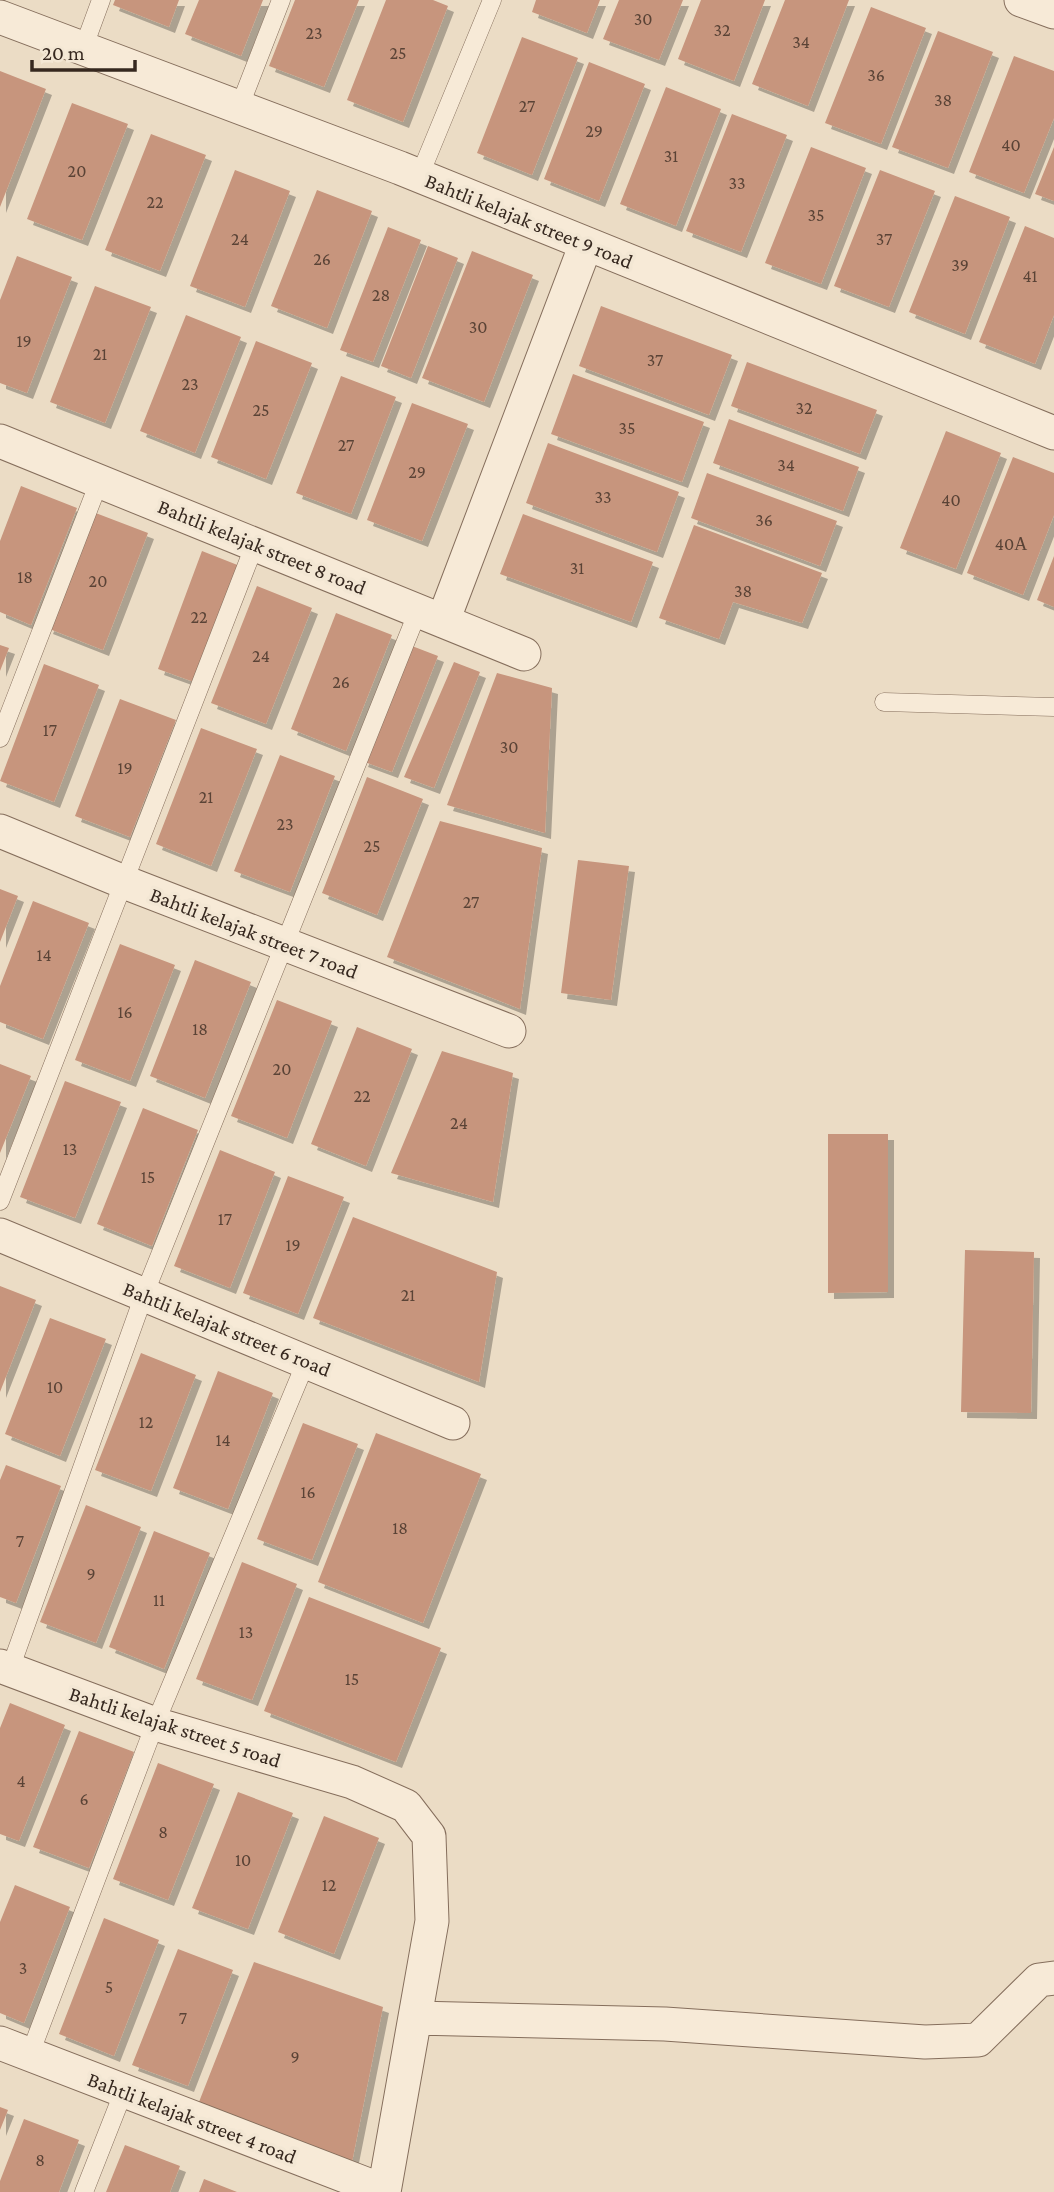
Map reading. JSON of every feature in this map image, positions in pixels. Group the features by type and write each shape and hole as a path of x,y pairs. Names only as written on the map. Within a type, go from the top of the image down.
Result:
{"street":[{"path":"1021,0 1054,12"},
{"name":"Bahtli kelajak street 9 road","path":"0,17 419,177 1054,433"},
{"path":"430,616 586,244"},
{"name":"Bahtli kelajak street 8 road","path":"0,441 524,654"},
{"name":"Bahtli kelajak street 7 road","path":"0,831 124,883 509,1031"},
{"name":"Bahtli kelajak street 6 road","path":"0,1235 453,1423"},
{"name":"Bahtli kelajak street 5 road","path":"5,1669 155,1724 352,1782 406,1806 429,1836 432,1921 384,2191"},
{"path":"415,2018 665,2024 925,2042 978,2040 1008,2014 1039,1980 1054,1978"},
{"name":"Bahtli kelajak street 4 road","path":"15,2048 123,2093 384,2191"}],"lane":[{"path":"83,48 101,0"},
{"path":"239,108 281,0"},
{"path":"419,177 492,0"},
{"path":"0,738 99,482"},
{"path":"0,1201 255,544"},
{"path":"5,1669 144,1295 284,945 430,616"},
{"path":"884,702 1054,708"},
{"path":"15,2048 155,1724 306,1362"},
{"path":"84,2192 123,2093"}],"building":[{"path":"115,0 179,0 169,27 113,5"},
{"path":"199,0 263,0 241,56 185,34"},
{"path":"295,0 359,0 324,87 269,66"},
{"path":"386,0 433,0 448,6 403,122 347,100"},
{"path":"536,0 600,0 587,33 532,12"},
{"path":"619,0 683,0 659,60 603,39"},
{"path":"701,0 765,0 734,81 678,59"},
{"path":"785,0 849,0 808,106 752,84"},
{"path":"871,7 926,28 881,144 825,123"},
{"path":"938,31 993,52 948,168 892,147"},
{"path":"522,37 578,58 532,175 477,153"},
{"path":"1014,56 1054,71 1054,118 1024,193 969,172"},
{"path":"589,62 645,84 599,201 544,179"},
{"path":"0,71 46,89 0,207"},
{"path":"666,87 721,109 676,226 620,204"},
{"path":"72,103 128,124 82,240 27,219"},
{"path":"732,114 787,135 741,252 686,231"},
{"path":"151,134 206,155 160,271 105,250"},
{"path":"811,147 866,168 821,284 765,263"},
{"path":"1054,147 1054,201 1035,194"},
{"path":"235,170 290,191 245,307 190,286"},
{"path":"880,170 935,191 889,307 834,286"},
{"path":"317,190 372,211 327,328 271,306"},
{"path":"955,196 1010,217 965,334 909,312"},
{"path":"1025,226 1054,238 1054,315 1035,364 979,342"},
{"path":"388,227 421,240 373,362 340,350"},
{"path":"428,246 458,258 411,378 381,366"},
{"path":"472,251 533,275 484,402 422,378"},
{"path":"17,256 72,277 27,393 0,383 0,300"},
{"path":"95,286 151,307 105,423 50,402"},
{"path":"601,306 732,355 709,415 579,366"},
{"path":"186,315 241,337 195,453 140,431"},
{"path":"256,341 312,363 266,479 211,457"},
{"path":"747,362 877,410 860,454 731,406"},
{"path":"573,374 704,422 682,482 551,434"},
{"path":"341,376 396,397 351,514 296,493"},
{"path":"412,403 468,424 422,541 367,520"},
{"path":"729,419 859,467 843,511 713,463"},
{"path":"946,431 1001,453 956,569 900,548"},
{"path":"548,443 679,492 657,552 526,503"},
{"path":"1013,457 1054,473 1054,515 1023,595 967,573"},
{"path":"707,473 837,521 820,566 691,518"},
{"path":"21,486 77,508 31,625 0,612 0,541"},
{"path":"93,512 148,533 103,650 47,628"},
{"path":"523,514 653,562 631,622 500,574"},
{"path":"694,525 822,573 802,623 733,602 719,639 659,618"},
{"path":"202,551 240,566 194,682 158,669"},
{"path":"1054,556 1054,607 1037,600"},
{"path":"257,586 312,608 266,724 211,703"},
{"path":"336,613 392,635 346,751 291,729"},
{"path":"0,645 9,648 0,671"},
{"path":"412,646 438,656 392,772 362,761"},
{"path":"454,662 480,672 434,788 404,777"},
{"path":"44,664 99,685 54,802 0,781"},
{"path":"497,673 552,688 545,833 447,805"},
{"path":"120,699 176,720 130,837 75,816"},
{"path":"201,728 257,749 211,866 156,844"},
{"path":"280,755 335,776 290,892 234,871"},
{"path":"367,777 423,799 377,915 322,893"},
{"path":"440,821 542,848 520,1009 387,957"},
{"path":"578,860 629,866 611,1000 561,993"},
{"path":"0,889 18,896 0,942"},
{"path":"33,901 89,923 43,1039 0,1022 0,986"},
{"path":"120,944 175,965 130,1081 75,1060"},
{"path":"195,960 251,982 205,1098 150,1076"},
{"path":"277,1000 332,1021 287,1138 231,1116"},
{"path":"357,1027 412,1049 366,1166 311,1144"},
{"path":"442,1051 513,1073 493,1202 391,1173"},
{"path":"0,1064 31,1076 0,1153"},
{"path":"65,1081 121,1102 75,1218 20,1197"},
{"path":"143,1108 198,1130 152,1246 97,1224"},
{"path":"828,1134 888,1134 888,1292 828,1293"},
{"path":"220,1150 275,1172 230,1288 174,1266"},
{"path":"288,1176 344,1197 298,1314 243,1293"},
{"path":"353,1217 497,1272 479,1382 313,1318"},
{"path":"965,1250 1034,1252 1031,1413 961,1412"},
{"path":"0,1286 36,1300 0,1392"},
{"path":"50,1318 106,1339 60,1456 5,1434"},
{"path":"141,1353 196,1375 151,1491 95,1470"},
{"path":"218,1371 273,1393 228,1509 173,1488"},
{"path":"303,1423 358,1444 312,1560 257,1539"},
{"path":"376,1433 481,1474 423,1623 318,1582"},
{"path":"6,1465 61,1486 16,1603 0,1597 0,1480"},
{"path":"86,1505 141,1527 96,1643 40,1622"},
{"path":"154,1531 210,1553 164,1669 109,1647"},
{"path":"242,1562 297,1584 252,1700 196,1679"},
{"path":"309,1597 441,1648 396,1762 264,1711"},
{"path":"10,1703 65,1725 19,1841 0,1834 0,1728"},
{"path":"79,1731 134,1752 89,1868 33,1847"},
{"path":"158,1763 214,1784 168,1900 113,1879"},
{"path":"238,1792 293,1813 248,1929 192,1908"},
{"path":"324,1816 379,1838 334,1954 278,1932"},
{"path":"15,1885 70,1907 24,2023 0,2013 0,1922"},
{"path":"104,1918 159,1940 114,2056 59,2034"},
{"path":"178,1949 233,1970 188,2086 132,2065"},
{"path":"254,1962 383,2007 351,2167 197,2107"},
{"path":"0,2107 8,2110 0,2130"},
{"path":"24,2119 79,2140 59,2192 0,2192 0,2181"},
{"path":"125,2145 180,2166 170,2192 106,2192"},
{"path":"204,2179 237,2192 199,2192"}]}
